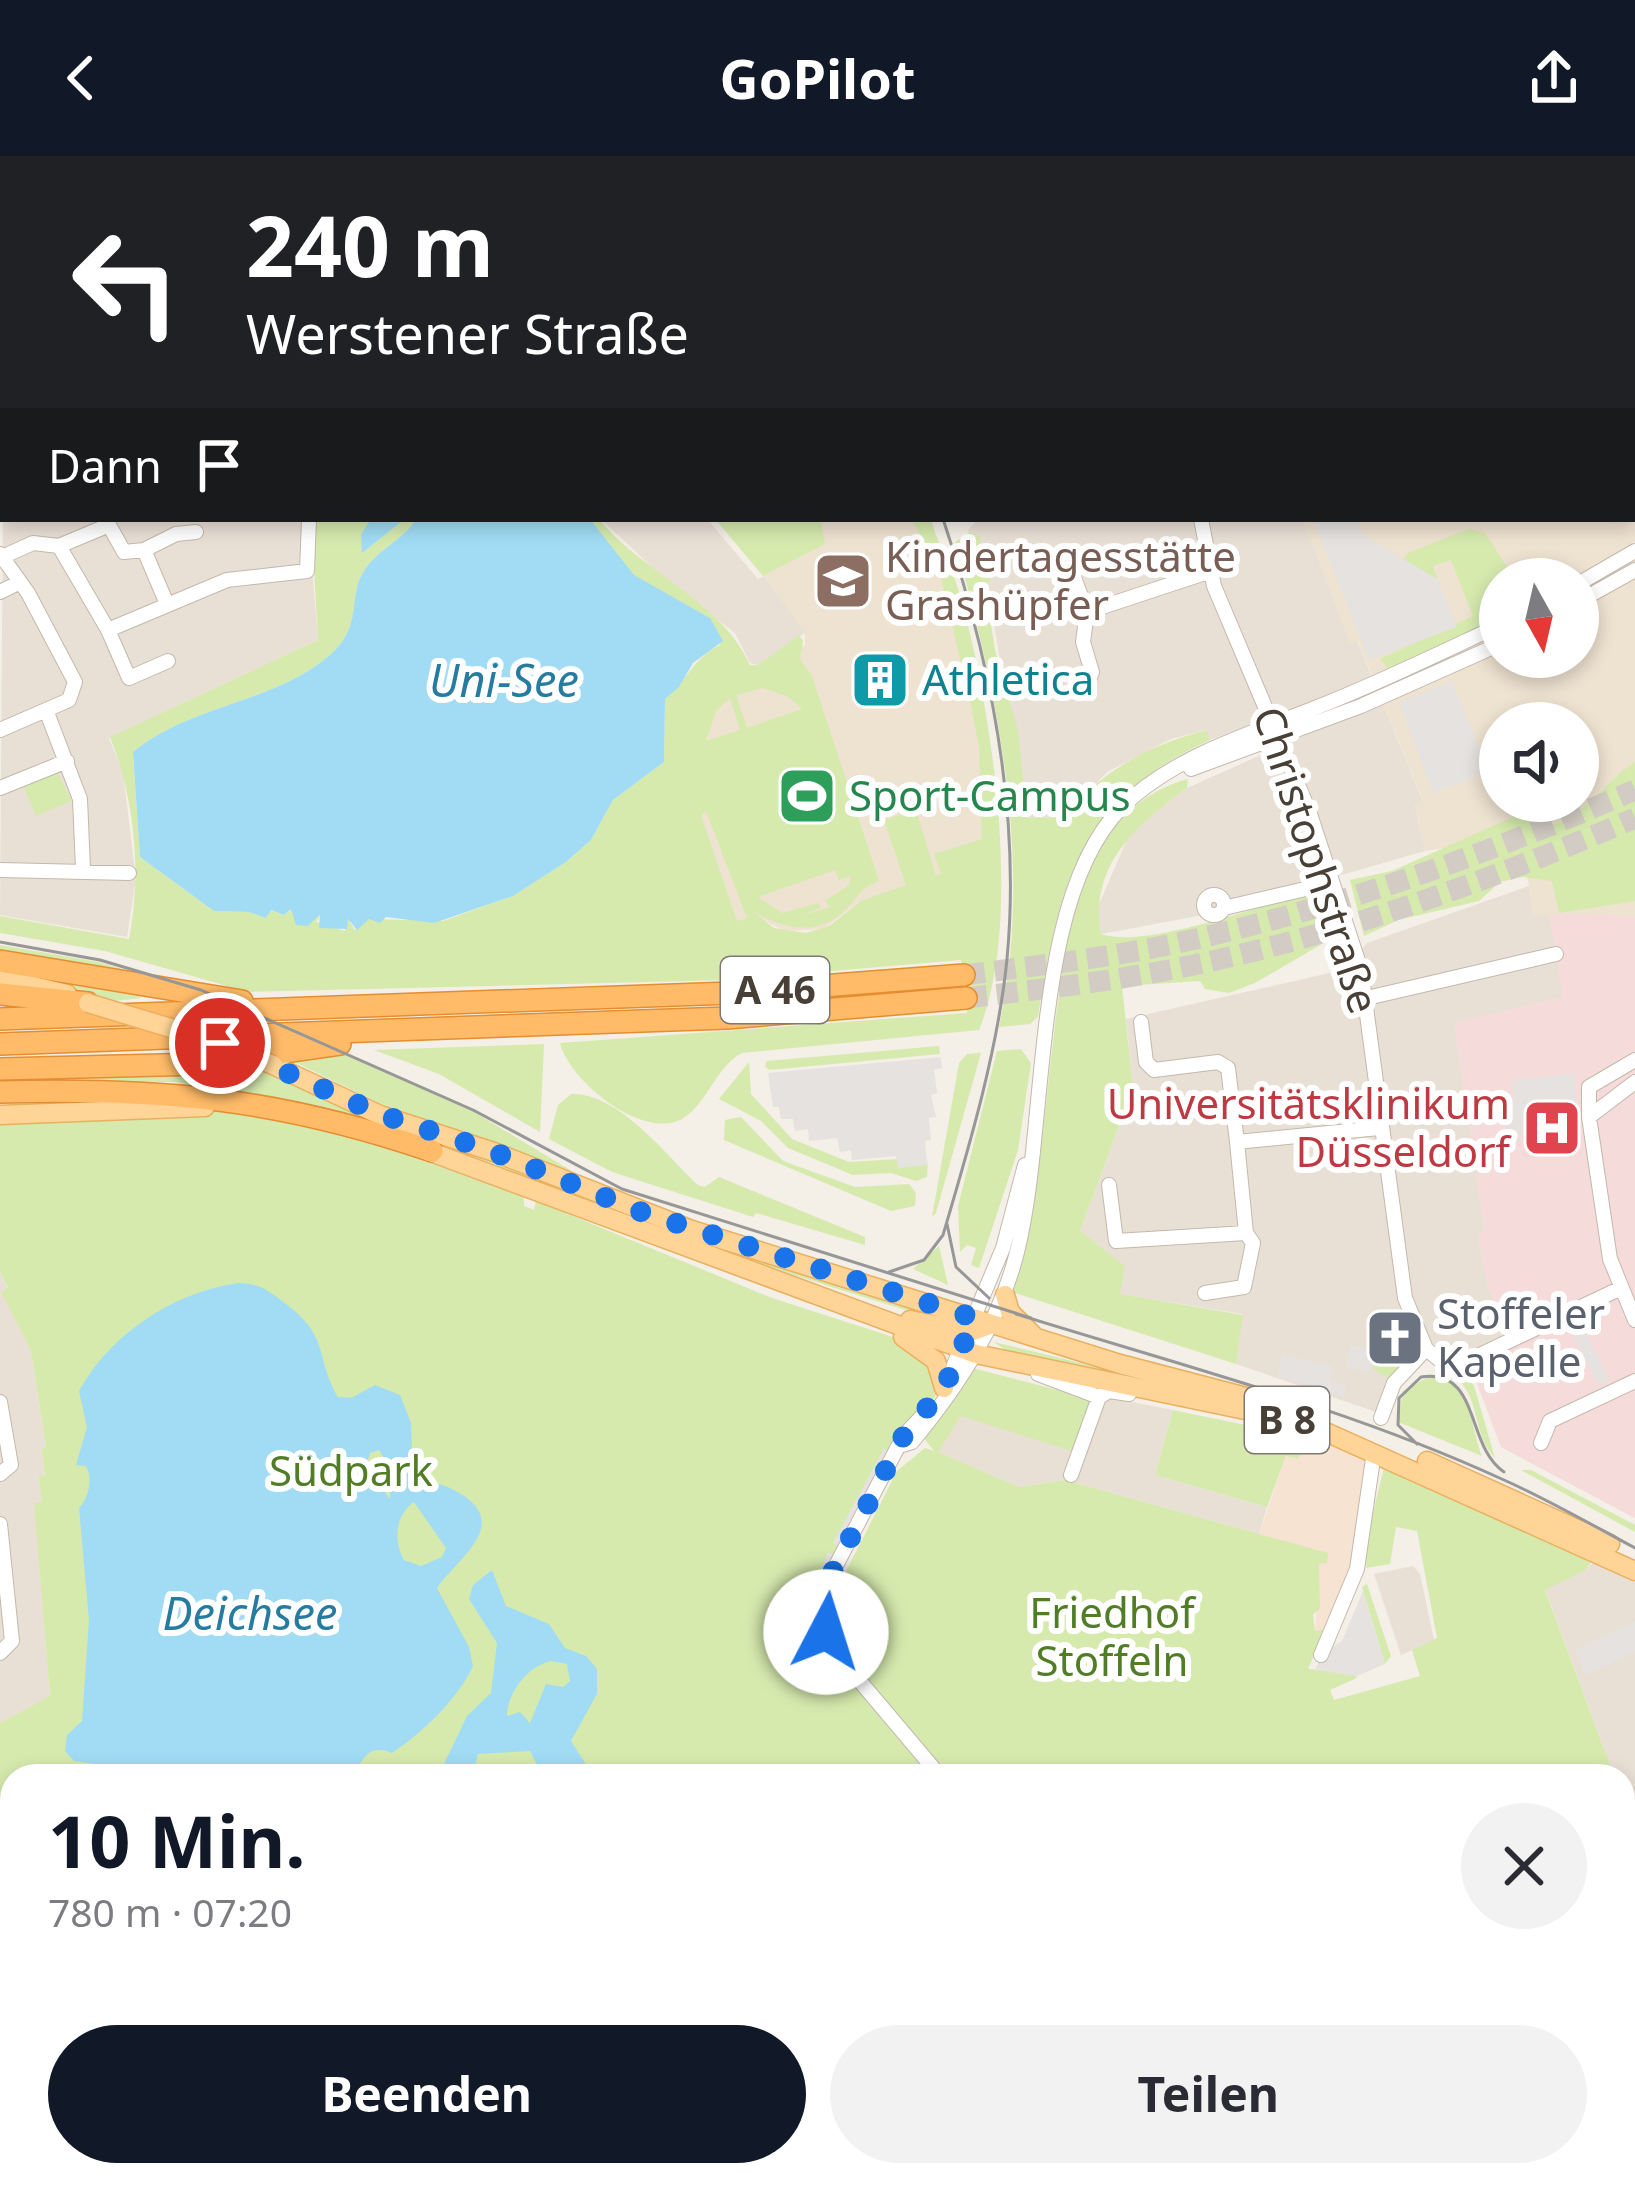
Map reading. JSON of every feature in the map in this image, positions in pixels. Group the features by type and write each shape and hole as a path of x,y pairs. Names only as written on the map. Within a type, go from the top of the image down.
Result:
{"highway":[{"path":"0,961 296,1010"},
{"name":"A 46","path":"0,1019 730,993 964,975"},
{"path":"0,994 28,991 88,1003"},
{"name":"A 46","path":"0,1044 727,1018 966,998"},
{"path":"0,1069 200,1064 457,1029"},
{"path":"0,1092 108,1090 237,1099 355,1124 431,1150"}],"main road":[{"path":"0,978 28,991"},
{"name":"B 8","path":"88,1003 220,1043 380,1114 494,1152 644,1213 977,1335 1010,1362 1279,1417 1374,1445 1635,1571"},
{"name":"B 8","path":"0,1114 223,1108 431,1150 895,1324 1037,1338 1279,1405 1541,1510 1635,1558"},
{"path":"1005,1295 1010,1312 1037,1338"},
{"path":"895,1324 898,1335 936,1361 944,1388"}],"street":[{"path":"0,730 75,692 65,659 1,556 33,543 59,546 107,522 124,552 196,532"},
{"path":"108,630 227,580 307,572 309,522"},
{"name":"Christophstraße","path":"1203,522 1214,586 1276,732 1367,998 1379,1128 1402,1288 1426,1349"},
{"path":"59,546 108,630 129,678 168,662"},
{"path":"144,550 167,604"},
{"path":"1599,572 1635,551"},
{"path":"1059,566 1073,575 1087,612 1083,642 1092,672 1086,688"},
{"path":"1087,612 1214,570"},
{"path":"1599,590 1635,570"},
{"path":"0,592 20,582"},
{"path":"1276,732 1479,635"},
{"path":"930,1764 837,1654 823,1616 830,1577 902,1445 912,1442 1005,1295 1027,1205 1069,904 1080,870 1104,827 1124,805 1168,774 1479,652"},
{"path":"46,710 80,799 83,869"},
{"path":"0,788 67,760"},
{"path":"0,870 130,873"},
{"path":"1224,908 1331,883"},
{"path":"1367,998 1552,951"},
{"path":"1141,1022 1146,1061 1154,1070 1218,1062 1228,1068 1246,1233 1253,1243 1244,1287 1205,1293"},
{"path":"1635,1060 1589,1087 1588,1117 1619,1289 1635,1320"},
{"path":"1588,1117 1635,1082"},
{"path":"1237,1142 1379,1128"},
{"path":"925,1419 977,1335 1035,1132"},
{"path":"1109,1185 1116,1241 1162,1236 1176,1242 1246,1233"},
{"path":"1381,1418 1394,1383 1426,1349 1441,1362 1458,1365 1619,1289"},
{"path":"1010,1362 1099,1397 1113,1391 1170,1397"},
{"path":"1541,1443 1550,1421 1635,1381"},
{"path":"1071,1475 1099,1397"},
{"path":"0,1402 11,1465 0,1474"},
{"path":"1321,1655 1357,1568 1374,1445"},
{"path":"0,1524 12,1641 0,1653"}],"shaded area":[{"path":"3,522 308,522 318,640 109,738 123,773 136,879 127,937 0,915"},
{"path":"604,522 710,522 758,579 825,544 821,522 900,522 811,629 758,665 750,663 735,633 661,576"},
{"path":"821,522 933,522 980,736 983,854 947,873 861,901 823,929 785,931 754,916 681,939 604,889 694,707 805,645 805,632 763,576 825,544"},
{"path":"975,522 1304,522 1350,642 1357,640 1372,677 1210,740 1206,730 1171,739 1107,772 1065,817 1027,818 979,536 967,531"},
{"path":"1304,522 1635,522 1635,1518 1501,1447 1471,1367 1514,1346 1488,1288 1478,1233 1485,1232 1454,1023 1563,997 1549,914 1534,916 1527,873 1510,837 1425,851 1415,805 1423,801 1358,641 1350,643"},
{"path":"1314,522 1357,522 1363,535 1437,579 1457,627 1369,660"},
{"path":"1452,681 1479,747 1479,775 1433,793 1399,702"},
{"path":"1382,701 1423,802 1415,806 1425,851 1198,916 1101,934 1097,909 1131,830 1187,788"},
{"path":"1529,886 1534,916 1549,913 1563,997 1454,1023 1485,1233 1478,1234 1488,1288 1511,1338 1455,1358 1408,1353 1379,1413 1236,1364 1242,1314 1119,1294 1080,1231 1133,1088 1126,1019 1343,970 1367,943"},
{"name":"Universitätsklinikum Düsseldorf","path":"1549,913 1635,916 1635,1518 1501,1447 1471,1367 1514,1346 1488,1288 1478,1233 1485,1232 1454,1023 1563,997"},
{"path":"941,1057 942,1068 934,1070 937,1093 931,1095 936,1117 929,1118 927,1165 898,1168 896,1156 852,1160 851,1150 840,1152 837,1138 809,1141 808,1129 795,1131 793,1119 781,1119 779,1107 773,1107 768,1073"},
{"path":"1575,1073 1577,1131 1519,1137 1518,1130 1507,1131 1503,1100 1514,1098 1512,1081"},
{"path":"0,1272 8,1289 2,1293 31,1351 46,1449 41,1450 45,1475 38,1477 42,1502 35,1504 50,1697 0,1723"},
{"path":"1580,1322 1610,1380 1599,1386 1569,1328"},
{"path":"1351,1346 1377,1349 1370,1372 1346,1367"},
{"path":"1282,1355 1333,1366 1330,1381 1346,1385 1344,1397 1277,1376"},
{"path":"1101,1396 1173,1410 1155,1475 1267,1507 1259,1534 1065,1480 1019,1487 937,1452 960,1416"},
{"path":"1308,1438 1370,1460 1345,1589 1326,1629 1315,1631 1319,1564 1328,1554 1259,1534 1286,1456 1298,1459"},
{"path":"884,1448 891,1454 840,1547 833,1543"},
{"path":"828,1552 837,1556 819,1618 832,1653 826,1658 813,1629 810,1601"},
{"path":"1598,1557 1635,1577 1635,1764 1610,1764 1545,1589 1586,1570"},
{"path":"1413,1566 1420,1574 1434,1640 1401,1655 1374,1574"},
{"name":"Friedhof Stoffeln","path":"1363,1591 1385,1664 1357,1676 1315,1670 1323,1653 1342,1641"},
{"path":"1635,1622 1635,1652 1585,1675 1575,1650"}],"green space":[{"path":"311,522 369,522 361,534 363,552 401,522 413,522 364,571 345,637 324,660 278,686 178,724 133,752 140,857 214,911 249,912 266,918 270,910 284,915 292,909 321,914 316,922 345,931 348,919 355,930 369,919 443,921 513,896 591,840 613,800 664,762 665,699 703,656 720,645 710,618 633,575 592,522 602,522 720,622 750,665 758,665 799,635 803,641 800,659 812,676 879,881 821,925 786,925 752,911 774,928 806,933 829,926 861,901 906,885 884,820 916,810 936,876 941,874 934,854 982,839 979,747 970,701 938,565 913,522 931,522 957,585 972,642 998,814 1000,932 979,1030 742,1053 685,1117 669,1123 650,1122 593,1090 566,1058 560,1043 967,1013 961,960 726,980 248,992 105,951 0,933 0,916 129,939 134,837 110,737 318,640","holes":["763,688 789,697 802,709 747,728 736,695","730,698 740,730 706,741 716,711","706,811 747,918 737,921 701,815","835,870 839,880 851,876 849,885 825,901 830,907 800,916 820,908 819,903 782,913 758,897"]},
{"path":"718,522 821,522 825,544 763,576"},
{"path":"1469,529 1485,533 1501,558 1479,558 1479,627 1388,668 1380,659 1473,616 1451,560 1433,566 1437,579 1403,560 1408,553"},
{"path":"970,532 979,536 990,576 986,593 995,650 1018,730 1027,818 1064,817 1111,773 1166,743 1207,730 1210,740 1166,763 1130,790 1103,819 1067,887 1038,1017 1030,1024 999,1027 1009,967 1012,844 997,721 955,542"},
{"path":"1635,762 1635,901 1559,913 1552,881 1522,877 1500,882 1479,901 1398,920 1364,936 1350,880 1392,871 1502,822 1545,826 1599,822 1599,793"},
{"path":"55,768 72,801 36,816 21,781"},
{"path":"1188,779 1187,788 1135,832 1110,867 1099,909 1101,934 1123,937 1178,930 1322,891 1334,937 1229,993 1205,989 1200,981 1122,986 1133,1088 1080,1231 1125,1266 1120,1294 1243,1315 1236,1364 1012,1292 1031,1214 1062,974 1079,886 1091,858 1125,815 1155,793"},
{"path":"0,945 99,962 166,982 0,958"},
{"path":"0,973 136,991 141,998 115,1001"},
{"path":"544,1044 540,1132 439,1074 374,1050"},
{"path":"939,1046 940,1054 769,1070 765,1066 767,1061"},
{"path":"331,1049 469,1109 585,1179 392,1109 286,1058"},
{"path":"1021,1049 1031,1063 1018,1150 979,1268 971,1265 976,1248 967,1245 960,1252 958,1206 997,1051"},
{"path":"981,1053 932,1217 959,1063 967,1054"},
{"path":"749,1062 751,1094 792,1139 849,1162 898,1159 899,1167 927,1165 928,1158 927,1177 916,1181 891,1173 853,1175 788,1148 761,1121 719,1099"},
{"path":"255,1064 951,1320 950,1324 685,1241 486,1163 300,1105 175,1082 0,1084 0,1075"},
{"path":"571,1094 589,1096 626,1116 698,1185 705,1187 719,1177 865,1237 865,1245 756,1213 753,1217 612,1172 549,1139 558,1105"},
{"name":"Südpark","path":"201,1110 325,1130 524,1195 524,1206 534,1210 536,1201 772,1298 899,1339 927,1356 939,1389 828,1591 827,1618 833,1629 837,1589 897,1471 925,1448 934,1451 923,1437 972,1368 1096,1400 1077,1453 961,1416 938,1452 1019,1487 1065,1480 1328,1553 1327,1563 1319,1564 1320,1609 1313,1614 1315,1631 1326,1629 1308,1669 1354,1672 1357,1678 1330,1690 1334,1700 1420,1676 1412,1650 1437,1638 1417,1531 1396,1527 1390,1564 1366,1568 1367,1536 1384,1468 1591,1562 1586,1570 1545,1590 1610,1764 0,1764 0,1723 50,1696 34,1503 42,1502 38,1476 45,1475 41,1449 46,1448 31,1351 1,1292 8,1288 0,1272 0,1119"},
{"path":"741,1117 783,1161 855,1187 909,1184 916,1193 915,1206 891,1211 724,1140 725,1120"},
{"path":"939,1246 948,1285 913,1269"},
{"path":"1404,1311 1409,1338 1393,1381 1373,1369 1386,1313"},
{"path":"994,1342 1314,1420 1522,1507 1378,1448 1011,1354"},
{"path":"1460,1369 1474,1386 1495,1458 1482,1438 1468,1393 1452,1374"},
{"path":"1428,1377 1443,1379 1461,1393 1482,1456 1398,1422 1403,1391"},
{"path":"1173,1410 1308,1438 1298,1459 1286,1456 1267,1507 1155,1475"},
{"path":"1521,1470 1531,1470 1635,1525 1635,1532"},
{"path":"1367,1584 1391,1656 1385,1664 1362,1587"}],"water":[{"name":"Uni-See","path":"369,522 401,522 362,553 361,534"},
{"name":"Uni-See","path":"413,522 592,522 634,575 710,618 723,641 693,663 679,687 665,699 664,762 613,800 591,840 513,896 434,923 386,917 380,923 369,919 357,930 348,919 347,929 319,928 320,914 308,926 296,925 291,909 284,915 271,910 266,918 249,912 214,911 140,857 133,752 178,724 278,686 324,660 345,637 364,571"},
{"name":"Deichsee","path":"239,1283 272,1294 308,1325 338,1397 351,1398 375,1385 400,1395 411,1423 413,1474 450,1488 480,1513 477,1538 437,1588 469,1647 473,1666 448,1703 392,1753 376,1750 359,1764 96,1764 74,1761 65,1751 67,1735 82,1721 89,1620 79,1508 89,1476 86,1466 76,1465 87,1427 79,1391 127,1334 191,1296","holes":["379,1450 390,1468 390,1499 366,1466 370,1453","414,1502 446,1548 442,1557 421,1566 404,1560 397,1537 403,1514"]},
{"path":"492,1570 506,1606 549,1624 565,1648 586,1656 597,1669 597,1694 571,1741 586,1764 537,1764 530,1751 478,1754 475,1764 444,1764 467,1716 491,1693 497,1643 469,1599 473,1585","holes":["542,1664 567,1664 570,1681 563,1687 546,1684 530,1723 520,1712 507,1716 520,1682"]}],"tunnel":[{"path":"964,975 1163,946 1304,911 1472,856 1635,790"},
{"path":"966,998 1165,971 1306,938 1473,883 1635,818"}],"tram line":[{"path":"889,1272 924,1260 943,1235 990,1063 1007,959 1010,848 998,736 975,626 944,522"},
{"path":"0,942 100,960 201,990 473,1110 622,1189 1031,1318"},
{"path":"947,1224 956,1267 989,1298"},
{"path":"1016,1314 1385,1431 1521,1488 1635,1548"},
{"path":"1417,1444 1398,1425 1399,1398 1421,1377 1440,1377 1463,1396 1483,1445 1504,1472"}],"place":[{"name":"Kindertagesstätte Grashüpfer","path":"843,581"},
{"name":"Athletica","path":"880,680"},
{"name":"Sport-Campus","path":"807,796"},
{"name":"Universitätsklinikum Düsseldorf","path":"1552,1128"},
{"name":"Stoffeler Kapelle","path":"1395,1338"}],"route":[{"path":"220,1043 380,1114 494,1152 644,1213 975,1318 944,1388 904,1435 830,1577 822,1605 826,1632"}]}
